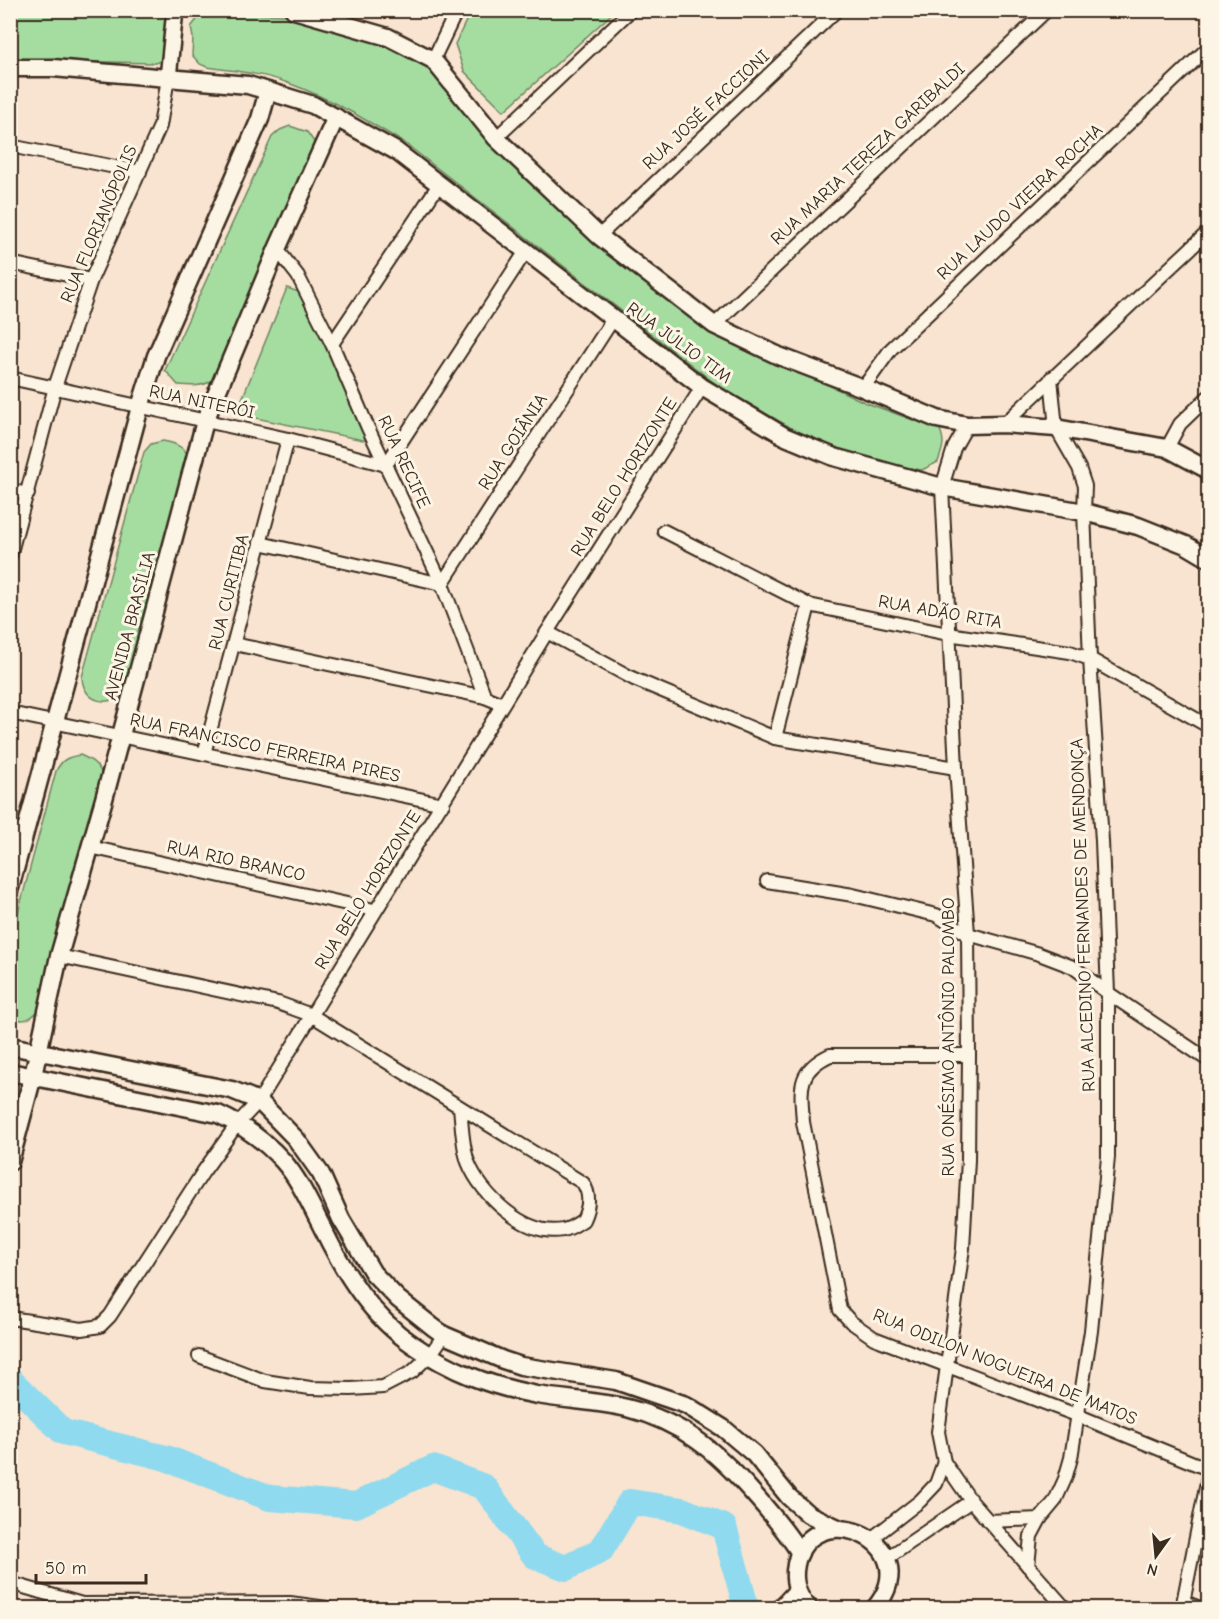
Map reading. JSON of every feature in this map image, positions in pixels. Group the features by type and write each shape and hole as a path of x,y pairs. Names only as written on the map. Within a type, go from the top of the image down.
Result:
{"main road":[{"path":"294,10 388,37 433,60 496,138 599,236 714,325 779,356 937,419 968,425 1004,424 1056,428 1167,448 1209,470"},
{"name":"RUA JÚLIO TIM","path":"10,68 53,68 248,86 313,105 396,151 702,387 786,437 834,458 942,487 1084,512 1138,526 1185,545 1209,558"},
{"path":"10,888 18,831 55,723 156,356 260,119 268,91"},
{"name":"AVENIDA BRASÍLIA","path":"10,1162 33,1076 58,956 121,737 205,421 277,249 336,117"},
{"path":"10,1046 232,1090 259,1101 296,1139 321,1174 341,1218 373,1273 398,1299 444,1335 503,1360 521,1366 616,1381 686,1405 723,1428 754,1454 789,1497 808,1514 838,1528 850,1529 871,1539 880,1548 886,1559 889,1573 888,1587 882,1606"},
{"path":"10,1072 218,1114 238,1122 285,1163 335,1255 355,1286 382,1319 412,1344 466,1376 497,1386 627,1408 670,1424 716,1453 784,1528 800,1552"},
{"path":"809,1608 804,1604 797,1590 794,1577 800,1552 816,1536 838,1528"}],"street":[{"path":"168,78 175,10"},
{"path":"433,60 457,10"},
{"path":"496,138 631,10"},
{"name":"RUA JOSÉ FACCIONI","path":"599,236 837,10"},
{"name":"RUA MARIA TEREZA GARIBALDI","path":"714,325 1047,10"},
{"name":"RUA LAUDO VIEIRA ROCHA","path":"863,388 891,349 1209,48"},
{"name":"RUA FLORIANÓPOLIS","path":"10,556 55,387 91,280 160,126 168,78"},
{"path":"10,146 140,172"},
{"path":"332,344 440,183"},
{"path":"1004,424 1209,232"},
{"name":"RUA RECIFE","path":"277,249 298,276 332,344 442,584 485,697"},
{"path":"386,465 526,251"},
{"path":"10,263 91,280"},
{"name":"RUA GOIÂNIA","path":"442,584 613,319"},
{"name":"RUA NITERÓI","path":"10,378 288,439 386,465"},
{"name":"RUA ALCEDINO FERNANDES DE MENDONÇA","path":"1028,1566 1031,1536 1040,1519 1055,1501 1065,1479 1079,1416 1091,1331 1107,1156 1108,993 1102,841 1090,659 1085,486 1083,477 1056,428 1051,378"},
{"name":"RUA BELO HORIZONTE","path":"10,1318 82,1329 100,1326 110,1317 203,1172 238,1122 259,1101 374,910 702,387"},
{"path":"1167,448 1180,424 1209,397"},
{"name":"RUA ONÉSIMO ANTÔNIO PALOMBO","path":"968,425 954,448 942,487 948,634 968,934 969,1055 968,1160 963,1248 938,1432 944,1462 971,1501 1065,1608"},
{"name":"RUA CURITIBA","path":"204,754 288,439"},
{"path":"10,490 28,494"},
{"name":"RUA ADÃO RITA","path":"664,531 809,605 948,634 1070,652 1090,659 1209,726"},
{"path":"260,543 442,584"},
{"path":"776,738 809,605"},
{"path":"547,632 634,679 776,738 956,768"},
{"path":"234,644 485,697 502,704"},
{"name":"RUA FRANCISCO FERREIRA PIRES","path":"10,713 442,804"},
{"name":"RUA RIO BRANCO","path":"90,847 374,910"},
{"path":"767,881 853,895 936,915 968,934 1039,954 1073,967 1209,1060"},
{"path":"58,956 278,1003 312,1015 583,1183 588,1190 589,1201 583,1220 565,1230 540,1229 520,1221 489,1196 468,1162 460,1107"},
{"name":"RUA ODILON NOGUEIRA DE MATOS","path":"969,1055 830,1055 816,1062 805,1075 801,1090 803,1122 840,1310 850,1322 874,1338 1079,1416 1209,1470"},
{"path":"199,1356 265,1381 310,1388 383,1387 412,1372 430,1355 444,1335"},
{"path":"871,1539 920,1501 936,1484 944,1462"},
{"path":"1200,1608 1183,1605 1209,1478"},
{"path":"886,1559 971,1501"},
{"path":"988,1521 1040,1519"},
{"path":"10,1583 82,1606 290,1603 327,1608"},
{"path":"780,1608 797,1590"}],"green space":[{"path":"111,10 166,13 172,22 168,56 156,63 11,60 11,11"},
{"path":"475,11 615,11 504,111 464,71 455,44 466,21"},
{"path":"212,13 287,15 335,25 387,40 431,64 620,263 666,299 715,330 864,402 913,420 938,426 943,444 938,462 922,470 892,465 839,451 793,429 721,388 406,144 348,110 304,89 268,77 200,64 192,55 191,27 199,17"},
{"path":"290,126 307,132 317,146 214,380 201,385 178,385 165,370 272,137 280,130"},
{"path":"287,288 307,295 368,441 236,414"},
{"path":"163,441 179,446 191,458 127,690 113,700 99,700 87,693 82,677 144,452 151,444"},
{"path":"80,755 94,763 103,776 42,1006 28,1019 20,1020 11,1017 11,939 56,771 66,759"}],"waterway":[{"path":"10,1380 63,1432 166,1458 270,1498 356,1505 433,1468 484,1487 535,1556 566,1568 601,1550 630,1502 682,1510 724,1527 745,1603"}]}
